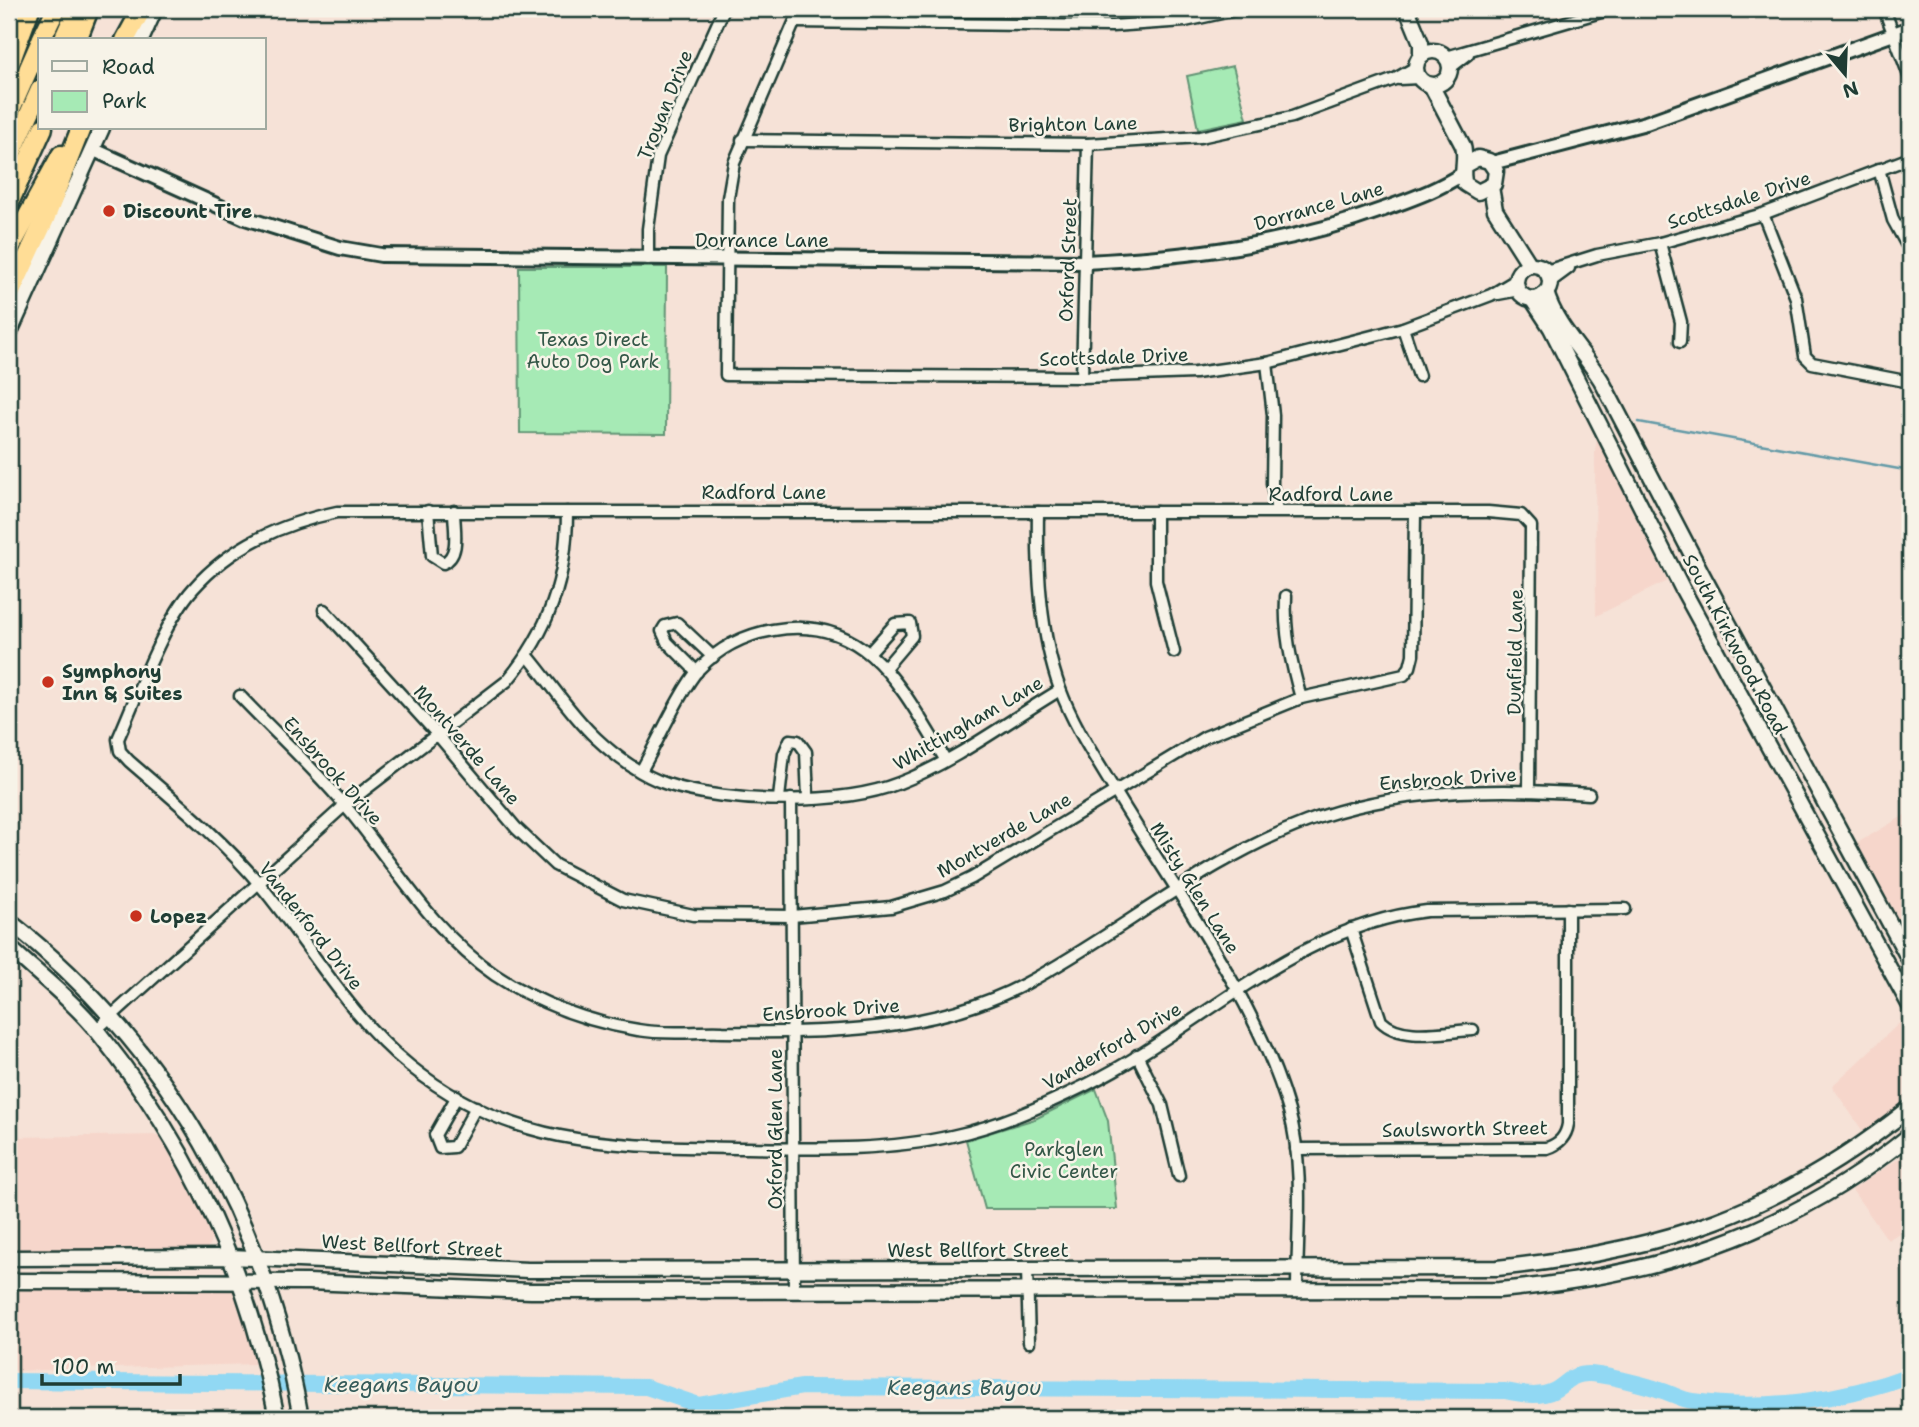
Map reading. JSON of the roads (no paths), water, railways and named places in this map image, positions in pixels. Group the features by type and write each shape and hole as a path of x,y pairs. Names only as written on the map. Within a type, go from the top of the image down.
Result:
{"highway":[{"path":"9,22 16,9"},
{"path":"9,66 30,9"},
{"path":"42,38 55,9"},
{"path":"63,38 77,9"},
{"path":"78,38 89,9"},
{"path":"116,38 129,9"},
{"path":"126,38 142,9"},
{"path":"9,113 38,48"},
{"path":"9,159 38,94"},
{"path":"9,203 42,130"},
{"path":"9,296 46,219 77,130"},
{"path":"9,250 77,130"}],"main road":[{"path":"142,38 155,9"},
{"path":"1407,9 1463,146 1495,210 1522,276 1532,299 1547,282 1522,276"},
{"path":"1415,9 1432,68"},
{"path":"9,334 101,130"},
{"name":"South Kirkwood Road","path":"1547,282 1556,319 1583,350 1601,380 1910,961"},
{"name":"South Kirkwood Road","path":"1532,299 1551,328 1682,588 1910,1006"},
{"path":"1581,389 1601,380"},
{"path":"1638,501 1660,493"},
{"path":"1682,588 1703,576"},
{"path":"1744,701 1765,689"},
{"path":"1797,802 1816,783"},
{"path":"1851,898 1871,887"},
{"path":"11,927 112,1014 177,1103 228,1190 258,1258 281,1330 301,1418"},
{"path":"9,947 96,1030 178,1145 241,1282 265,1361 277,1418"},
{"path":"158,1115 177,1103"},
{"name":"West Bellfort Street","path":"9,1258 230,1257 396,1266 606,1270 1497,1268 1552,1263 1641,1246 1757,1207 1850,1153 1910,1108"},
{"name":"West Bellfort Street","path":"9,1281 266,1282 608,1291 1444,1292 1555,1285 1701,1253 1767,1226 1835,1190 1910,1135"},
{"path":"1641,1246 1646,1267"},
{"path":"58,1257 59,1280"},
{"path":"1552,1263 1555,1285"},
{"path":"396,1266 396,1286"},
{"path":"606,1270 608,1291"}],"street":[{"name":"Troyan Drive","path":"648,259 648,229 658,156 724,9"},
{"path":"728,259 728,198 734,163 800,9"},
{"path":"795,22 1112,26 1185,21 1240,9"},
{"name":"Brighton Lane","path":"743,140 1088,144 1200,137 1292,117 1432,68 1505,39 1611,9"},
{"path":"1884,9 1910,78"},
{"name":"Dorrance Lane","path":"92,149 244,218 340,248 381,255 1085,262 1174,258 1269,244 1349,222 1518,158 1559,144 1646,123 1910,28"},
{"name":"Oxford Street","path":"1082,377 1088,144"},
{"name":"Scottsdale Drive","path":"1547,282 1575,263 1597,255 1660,243 1763,214 1910,158"},
{"path":"1879,169 1893,220 1910,251"},
{"path":"1763,214 1796,298 1805,356 1812,363 1910,382"},
{"path":"1660,243 1681,322 1680,342"},
{"name":"Scottsdale Drive","path":"728,259 726,375 1082,377 1195,373 1267,363 1403,327 1491,295 1522,276"},
{"path":"1403,327 1419,376"},
{"path":"1267,363 1273,415 1272,484 1277,511"},
{"name":"Radford Lane","path":"118,739 163,640 192,590 244,544 293,521 337,512 702,509 1277,511 1488,512 1525,517"},
{"path":"428,511 432,556 443,564 449,561 455,550 454,511"},
{"path":"96,1030 345,805 488,698 528,656 558,593 567,548 567,512"},
{"name":"Misty Glen Lane","path":"1038,512 1040,582 1050,651 1060,690 1115,791 1238,991 1290,1113 1296,1149 1297,1291"},
{"path":"1156,512 1156,581 1174,652"},
{"name":"Montverde Lane","path":"324,610 437,734 516,828 555,865 623,900 693,915 792,916 891,907 945,891 972,878 1205,737 1301,698 1392,680 1404,675 1411,662 1415,512"},
{"name":"Dunfield Lane","path":"1525,517 1531,526 1534,544 1529,790"},
{"path":"1286,596 1287,644 1301,698"},
{"path":"697,672 667,642 662,631 665,626 677,622 713,657"},
{"path":"870,652 895,624 910,623 912,636 885,667"},
{"path":"641,771 697,672 713,657 753,634 782,629 833,632 870,652 885,667 945,759"},
{"name":"Whittingham Lane","path":"528,656 594,737 641,771 664,783 712,795 791,799 875,790 919,774 1060,690"},
{"name":"Ensbrook Drive","path":"240,696 345,805 437,924 494,974 559,1010 640,1031 792,1032 889,1027 968,1009 1024,984 1240,851 1342,810 1406,797 1529,790 1589,794"},
{"name":"Vanderford Drive","path":"118,739 120,751 129,761 203,827 258,883 380,1038 412,1067 476,1107 528,1130 607,1146 793,1149 883,1146 954,1136 1031,1111 1092,1082 1312,947 1351,929 1396,915 1427,911 1625,909"},
{"path":"779,798 784,754 790,740 798,740 806,752 808,798"},
{"name":"Oxford Glen Lane","path":"791,799 794,1290"},
{"name":"Saulsworth Street","path":"1296,1149 1552,1146 1562,1140 1567,1130 1568,909"},
{"path":"1351,929 1381,1021 1388,1028 1401,1032 1473,1030"},
{"path":"1137,1055 1162,1105 1179,1176"},
{"path":"457,1096 435,1135 440,1148 449,1150 456,1144 476,1107"},
{"path":"1027,1269 1029,1342"}],"waterway":[{"path":"1639,422 1910,471"},
{"name":"Keegans Bayou","path":"9,1381 646,1387 699,1405 802,1387 1505,1391 1536,1395 1553,1391 1578,1375 1590,1374 1637,1383 1689,1400 1748,1405 1831,1397 1910,1375"}],"place":[{"name":"Discount Tire","path":"109,211"},
{"name":"Symphony Inn & Suites","path":"48,682"},
{"name":"Lopez","path":"136,916"}],"park label":[{"name":"Texas Direct Auto Dog Park","path":"593,350"},
{"name":"Parkglen Civic Center","path":"1064,1160"}]}
